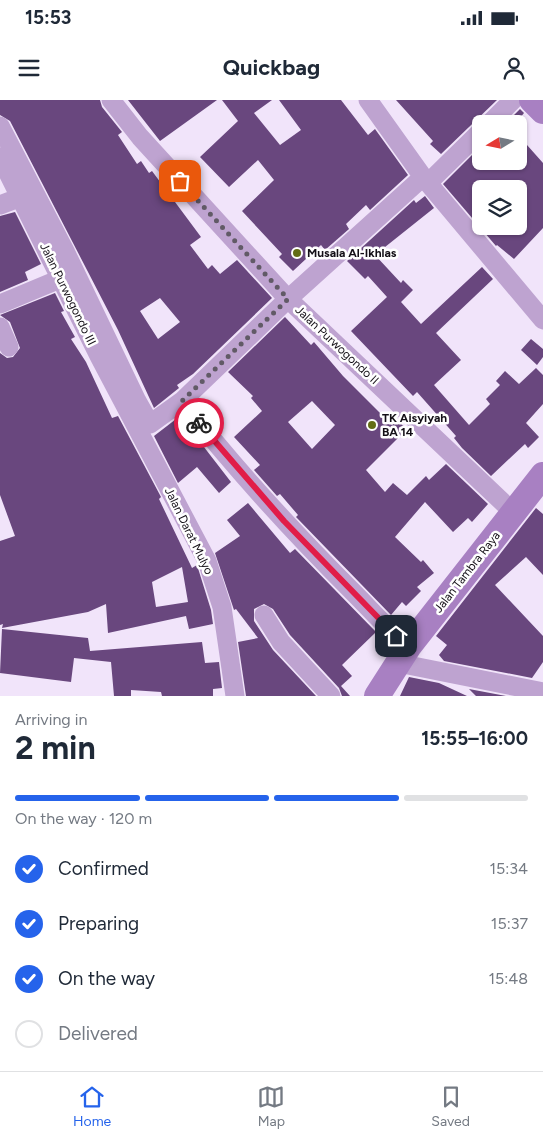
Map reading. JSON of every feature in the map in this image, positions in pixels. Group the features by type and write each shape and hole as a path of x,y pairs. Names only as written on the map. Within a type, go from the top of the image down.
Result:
{"street":[{"name":"Jalan Purwogondo II","path":"111,100 140,137 288,299 513,512"},
{"path":"368,100 426,180 543,320"},
{"path":"498,115 513,100"},
{"path":"532,100 543,111"},
{"path":"0,126 66,253 137,401 145,427 182,401 288,299 472,139"},
{"name":"Jalan Purwogondo III","path":"1,160 60,279 145,427"},
{"path":"0,205 21,197"},
{"path":"0,304 60,279"},
{"path":"0,327 9,348"},
{"path":"182,401 206,432 284,521 335,575 403,655 543,692"},
{"name":"Jalan Darat Mulyo","path":"145,427 207,561 222,607 235,696"},
{"name":"Jalan Tambra Raya","path":"377,696 403,655 513,512 540,484"},
{"path":"264,614 281,642 331,696"}],"building":[{"path":"0,100 100,100 102,107 122,132 118,135 137,164 141,161 149,173 152,171 201,237 190,245 208,269 212,265 220,274 237,260 272,298 193,374 177,385 179,388 154,408 118,330 10,121 0,115","holes":["160,298 180,322 158,339 140,311"]},
{"path":"128,100 217,100 160,141"},
{"path":"222,100 272,100 254,113 280,145 301,130 279,100 341,100 368,135 375,129 408,175 370,210 366,205 346,224 349,229 325,250 321,245 293,271 279,257 282,254 242,211 274,180 258,160 229,187 200,157 238,121"},
{"path":"396,100 497,100 481,115 472,115 472,124 441,154 430,144 433,141"},
{"path":"520,109 524,113 522,115 514,115"},
{"path":"528,146 543,163 543,228 514,259 496,246 487,235 527,235 527,180 472,180 472,218 443,184 472,155 472,170 528,170"},
{"path":"425,196 434,208 375,255 401,283 403,280 413,290 401,302 421,324 482,267 493,279 436,333 461,360 434,385 469,425 490,404 486,399 500,385 496,381 505,371 519,384 536,368 543,375 543,404 526,423 539,437 528,448 525,444 491,476 462,448 454,438 456,436 417,392 413,396 351,331 387,297 368,276 365,279 347,261 414,200 416,203"},
{"path":"15,212 41,264 25,272 28,280 0,292 0,216"},
{"path":"55,293 64,311 61,312 75,337 71,339 86,362 112,418 118,416 161,497 159,499 192,568 197,565 211,610 213,624 189,629 186,616 108,633 106,604 88,612 2,628 3,624 0,625 0,541 15,536 0,495 0,353 7,358 13,357 20,348 10,322 0,315","holes":["182,567 188,602 156,607 152,582"]},
{"path":"285,317 311,345 314,342 343,376 392,425 397,420 407,429 366,470 385,492 393,483 407,495 426,476 429,480 446,464 488,504 472,522 468,518 453,532 425,502 395,537 421,562 423,560 434,573 417,587 421,591 406,606 402,602 391,615 296,517 298,515 280,494 277,496 254,470 260,465 234,437 262,411 251,398 253,396 228,372","holes":["312,401 335,425 312,449 288,422"]},
{"path":"531,339 543,349 543,357 537,365 521,350"},
{"path":"180,416 231,482 219,493 197,467 178,483 154,436"},
{"path":"248,503 290,553 295,549 376,632 342,665 352,676 341,686 350,696 342,696 339,688 290,635 273,609 264,604 254,609 254,621 273,650 316,696 246,696 238,642 258,638 236,609 234,610 215,553 240,536 227,520"},
{"path":"536,508 543,514 543,575 526,557 495,585 543,636 543,662 532,678 444,661 439,655 447,645 436,636"},
{"path":"2,629 88,638 90,651 202,642 205,663 219,662 222,688 213,689 213,696 162,696 161,692 131,690 131,696 114,696 111,662 74,658 71,682 0,673"},
{"path":"409,677 439,683 467,696 400,696"},
{"path":"469,689 506,696 476,696"}],"way so far":[{"path":"180,181 288,299 182,401 199,423"}],"place":[{"name":"Musala Al-Ikhlas","path":"297,253"},
{"name":"TK Aisyiyah BA 14","path":"372,425"}],"route":[{"path":"199,423 284,521 396,636"}]}
